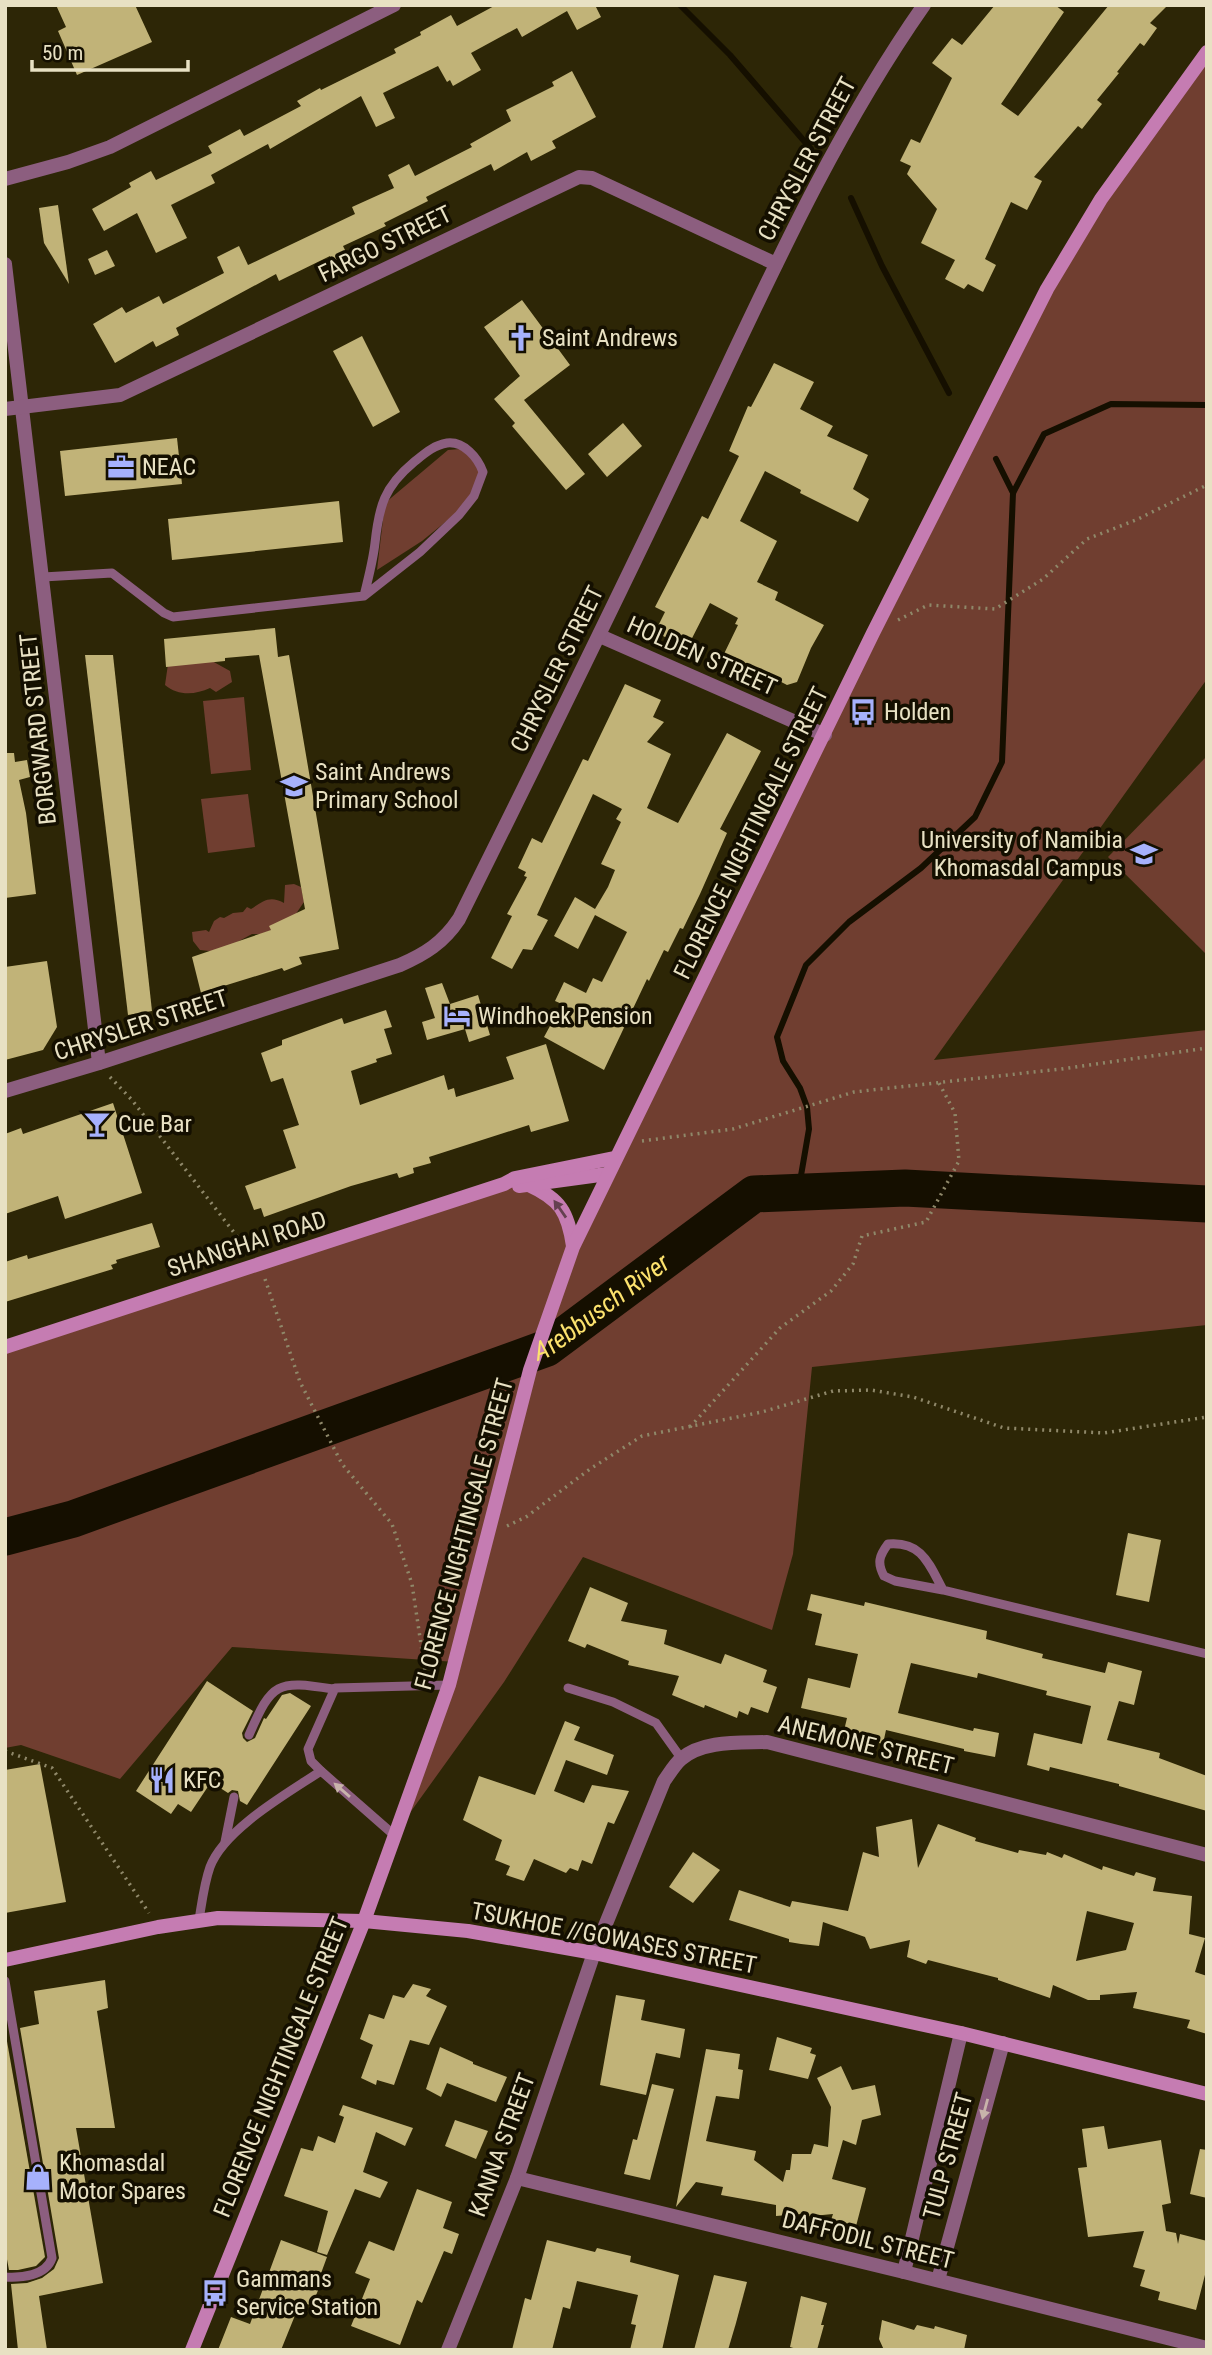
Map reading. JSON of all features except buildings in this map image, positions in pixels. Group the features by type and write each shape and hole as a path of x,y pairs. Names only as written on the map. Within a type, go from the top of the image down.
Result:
{"main road":[{"name":"FLORENCE NIGHTINGALE STREET","path":"192,2350 364,1921 449,1685 530,1370 573,1247 614,1158 873,633 1046,289 1101,199 1207,52"},
{"name":"SHANGHAI ROAD","path":"5,1347 504,1184 515,1178 614,1158"},
{"name":"SHANGHAI ROAD","path":"504,1184 529,1185 607,1174"},
{"path":"529,1185 543,1191 564,1210 573,1247"},
{"name":"TSUKHOE //GOWASES STREET","path":"5,1960 199,1920 235,1918 364,1921 468,1931 594,1953 961,2033 1207,2094"}],"street":[{"path":"5,179 68,162 110,147 394,5"},
{"name":"CHRYSLER STREET","path":"5,1091 400,965 439,944 459,919 600,636 776,264 852,120 894,47 924,5"},
{"name":"FARGO STREET","path":"5,408 113,397 126,393 579,177 592,178 776,264"},
{"name":"BORGWARD STREET","path":"5,264 99,1063"},
{"name":"HOLDEN STREET","path":"600,636 825,735"},
{"name":"ANEMONE STREET","path":"681,1758 701,1749 728,1743 767,1742 1207,1855"},
{"path":"594,1953 664,1781 681,1758"},
{"name":"KANNA STREET","path":"448,2350 517,2178 594,1953"},
{"name":"TULP STREET","path":"904,2272 961,2033"},
{"name":"TULP STREET","path":"938,2280 1003,2043"},
{"name":"DAFFODIL STREET","path":"517,2178 1207,2348"}],"lane":[{"path":"43,577 112,573 173,617 364,596 420,552 459,515 474,496 483,472 479,461 468,451 455,443 449,443 426,452 401,473 387,491 380,506 364,596"},
{"path":"943,1590 922,1554 911,1545 888,1544 880,1555 878,1566 884,1576 895,1581 943,1590 1207,1654"},
{"path":"249,1735 269,1694 282,1686 297,1683 333,1689 449,1685"},
{"path":"568,1688 613,1702 656,1723 681,1758"},
{"path":"333,1689 308,1749 311,1761 394,1835"},
{"path":"199,1920 211,1864 225,1842 277,1799 321,1771"},
{"path":"225,1842 234,1797"},
{"path":"5,1981 52,2258 49,2266 37,2274 5,2277"}],"path":[{"path":"873,633 928,605 995,609 1043,579 1087,539 1136,520 1207,485"},
{"path":"623,1143 733,1129 854,1092 1061,1069 1207,1048"},
{"path":"99,1063 132,1100 259,1265 300,1382 342,1464 393,1524 412,1584 428,1686"},
{"path":"688,1428 780,1328 831,1290 853,1264 862,1236 926,1222 959,1161 955,1113 939,1083"},
{"path":"488,1535 526,1517 590,1469 642,1436 762,1412 833,1391 871,1390 913,1397 1003,1427 1104,1433 1207,1417"},
{"path":"5,1751 52,1768 158,1927"}],"shaded area":[{"path":"1207,52 1207,679 934,1060 1207,1030 1207,1325 812,1367 793,1554 772,1630 583,1557 504,1682 394,1835 456,1662 232,1647 120,1779 21,1745 5,1748 5,1347 504,1184 556,1201 573,1245 1047,289"},
{"path":"460,449 477,459 485,477 470,502 422,541 377,570 385,503 448,450"},
{"path":"212,661 230,671 232,682 216,692 210,688 181,693 165,685 168,664"},
{"path":"244,697 251,770 211,774 203,701"},
{"path":"1207,756 1207,955 1108,857"},
{"path":"248,794 255,847 208,853 201,799"},
{"path":"294,884 301,887 304,902 289,924 261,934 252,934 219,952 200,950 193,941 192,932 209,932 214,921 220,917 243,912 247,907 251,909 267,900 275,899 284,903 285,885"}],"waterway":[{"path":"680,5 730,55 811,149"},
{"path":"851,198 882,266 949,393"},
{"path":"798,1193 809,1129 807,1107 800,1088 783,1061 777,1037 806,965 849,922 921,868 975,817 1002,762 1013,493 1044,434 1111,404 1207,405"},
{"path":"996,459 1013,493"},
{"name":"Arebbusch River","path":"5,1537 73,1519 547,1348 754,1194 905,1188 1207,1204"}],"place":[{"name":"Saint Andrews","path":"521,338"},
{"name":"NEAC","path":"121,467"},
{"name":"Holden","path":"863,712"},
{"name":"Saint Andrews Primary School","path":"294,786"},
{"name":"University of Namibia Khomasdal Campus","path":"1144,854"},
{"name":"Windhoek Pension","path":"457,1016"},
{"name":"Cue Bar","path":"97,1124"},
{"name":"KFC","path":"162,1780"},
{"name":"Khomasdal Motor Spares","path":"38,2177"},
{"name":"Gammans Service Station","path":"215,2293"}]}
